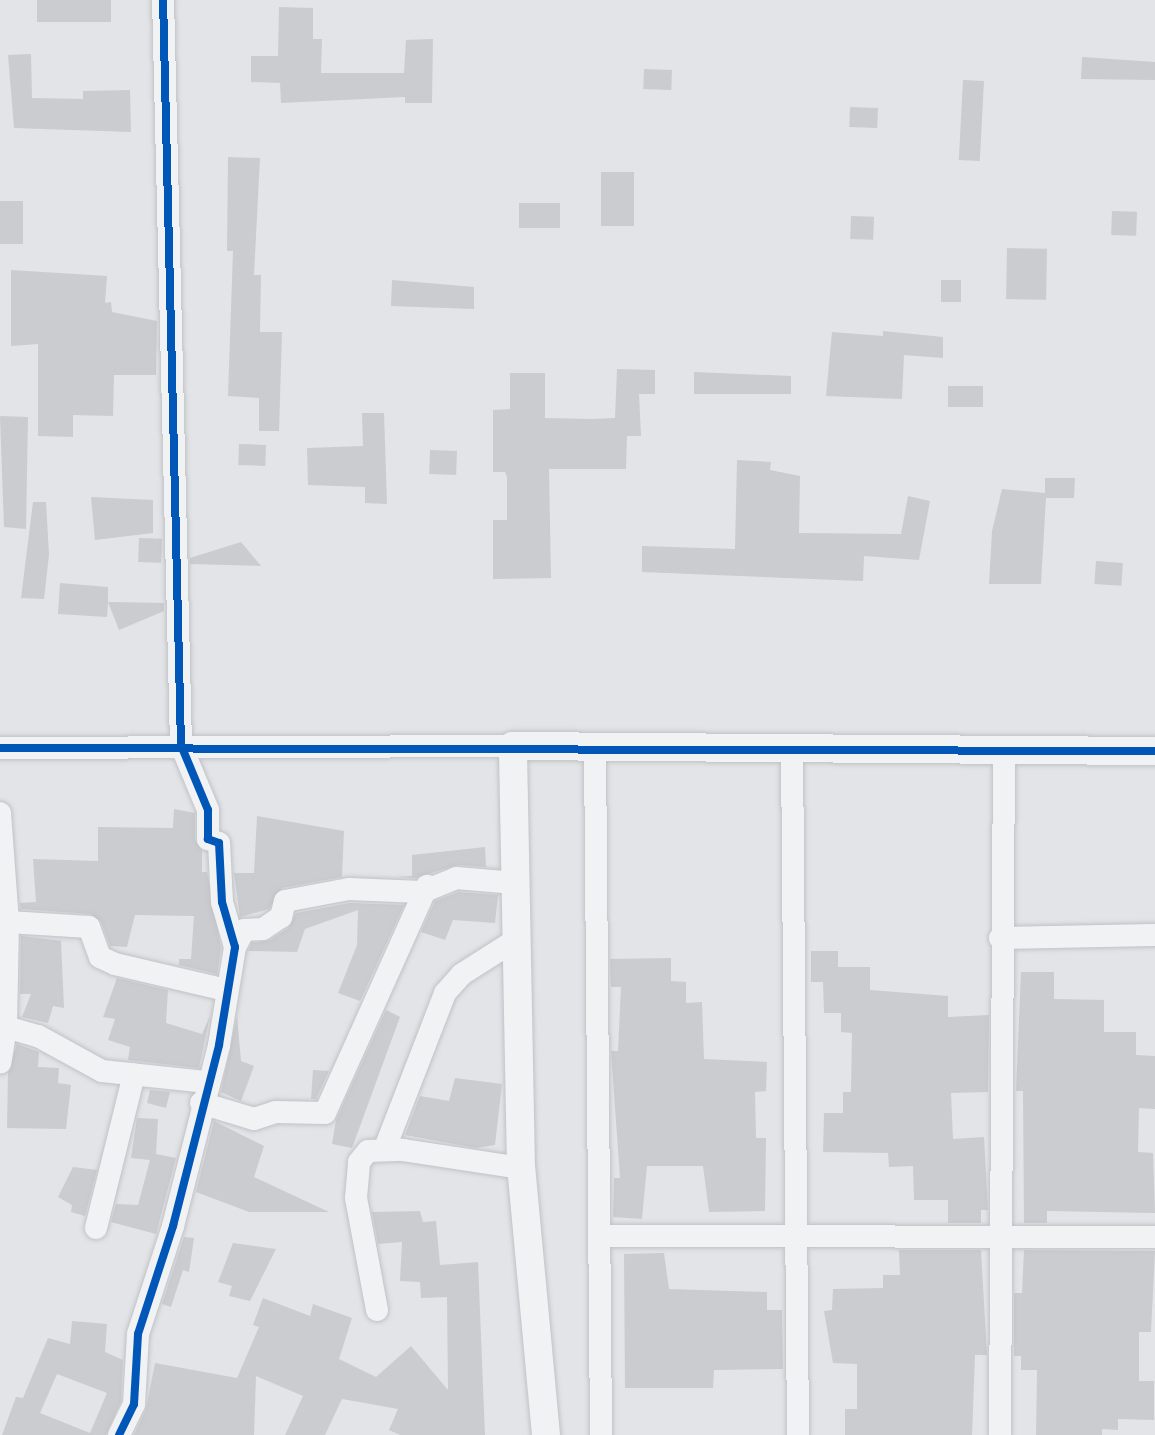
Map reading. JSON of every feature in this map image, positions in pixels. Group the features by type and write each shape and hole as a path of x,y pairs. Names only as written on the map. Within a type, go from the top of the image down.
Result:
{"street":[{"path":"163,0 181,746 208,810 208,839 219,843 222,902 235,947"},
{"path":"513,746 521,1168 546,1435"},
{"path":"0,748 513,746 1155,751"},
{"path":"595,747 601,1435"},
{"path":"792,748 799,1236 798,1435"},
{"path":"1000,1435 1000,938 1004,750"},
{"path":"0,813 8,922 4,992 6,1027 0,1063"},
{"path":"119,1435 134,1404 138,1334 173,1226 235,947 244,930 263,928 281,917 285,901 349,889 422,892 427,886 456,878 515,883"},
{"path":"6,1027 38,1036 87,1066 134,1074 204,1093 254,1119 275,1112 325,1113 427,886"},
{"path":"8,922 89,927 100,957 115,964 226,990"},
{"path":"1000,938 1155,935"},
{"path":"385,1148 446,993 462,974 517,939"},
{"path":"96,1228 134,1074"},
{"path":"377,1310 356,1179 368,1150 385,1148 521,1168"},
{"path":"601,1236 1155,1237"}],"building":[{"path":"37,0 111,0 111,22 37,22"},
{"path":"279,7 313,8 313,39 322,39 321,73 404,73 406,40 433,39 432,103 405,103 405,97 281,103 280,83 251,82 251,56 278,56"},
{"path":"31,54 32,98 83,99 83,91 130,90 131,132 14,128 8,55"},
{"path":"1082,57 1155,62 1155,80 1081,79"},
{"path":"644,69 672,70 671,90 643,89"},
{"path":"963,80 984,81 980,161 959,160"},
{"path":"850,107 878,108 877,128 849,127"},
{"path":"228,157 260,158 254,275 261,275 260,332 282,332 279,431 259,431 259,398 228,396 233,251 227,251"},
{"path":"601,172 634,172 634,226 601,226"},
{"path":"0,201 23,201 23,244 0,244"},
{"path":"519,203 560,203 560,228 519,228"},
{"path":"1112,211 1137,212 1136,236 1111,235"},
{"path":"851,216 874,217 873,240 850,239"},
{"path":"1007,248 1047,249 1046,300 1006,299"},
{"path":"11,270 107,276 105,303 111,302 112,312 157,321 156,375 114,375 113,416 73,415 73,437 38,436 38,344 11,346"},
{"path":"392,280 474,287 474,309 391,306"},
{"path":"941,280 961,280 961,302 941,302"},
{"path":"883,331 943,337 943,358 904,355 902,399 826,396 832,332 883,336"},
{"path":"617,369 655,370 655,394 639,394 641,436 627,436 626,469 549,469 551,578 493,579 493,520 507,520 507,477 505,472 493,472 493,410 510,409 510,373 545,373 545,418 592,419 615,418"},
{"path":"694,372 791,376 791,394 694,394"},
{"path":"948,386 983,386 983,407 948,407"},
{"path":"362,413 384,413 387,504 365,503 365,487 308,485 307,448 363,446"},
{"path":"0,416 28,417 26,529 4,527"},
{"path":"239,444 266,445 265,466 238,465"},
{"path":"430,450 457,451 456,475 429,474"},
{"path":"737,460 771,462 770,470 800,476 799,533 901,534 908,496 930,501 919,560 864,556 863,581 642,572 642,546 735,549"},
{"path":"1045,478 1075,478 1074,498 1046,498 1041,584 989,584 992,531 1002,489 1045,493"},
{"path":"91,497 153,500 153,533 95,540"},
{"path":"33,502 46,502 49,555 44,599 21,598"},
{"path":"139,538 162,539 161,563 138,562"},
{"path":"241,542 261,566 190,564 190,558"},
{"path":"1096,561 1123,563 1121,586 1094,584"},
{"path":"60,583 108,587 107,617 58,614"},
{"path":"108,602 164,603 164,611 119,630"},
{"path":"174,809 195,813 195,840 202,851 202,872 207,872 221,948 217,974 179,965 179,959 191,959 194,916 135,915 127,947 110,946 101,922 90,914 21,909 20,903 36,902 33,859 98,861 98,827 173,828"},
{"path":"257,816 344,831 342,877 282,888 269,909 240,917 234,873 254,873"},
{"path":"485,847 486,867 457,865 416,878 397,877 412,876 412,855"},
{"path":"458,892 498,895 495,923 453,920 445,940 421,932 435,901"},
{"path":"350,903 404,905 360,1001 338,993 357,945 358,910 305,929 297,952 248,951 252,943 270,940 288,928 296,913"},
{"path":"21,936 80,943 61,941 64,1008 53,1006 48,1023 22,1017 31,994 20,994"},
{"path":"811,951 838,951 838,967 870,967 870,990 948,996 948,1017 989,1015 988,1092 951,1093 953,1139 984,1137 988,1210 981,1210 981,1223 948,1223 948,1200 914,1200 913,1166 889,1167 888,1153 823,1152 824,1113 843,1113 843,1092 851,1092 852,1033 841,1032 841,1013 824,1013 823,982 811,982"},
{"path":"671,958 671,981 686,982 686,1003 702,1002 704,1059 767,1062 766,1091 755,1092 756,1138 766,1138 765,1211 709,1212 703,1166 647,1166 642,1219 613,1217 614,1178 620,1178 611,1051 618,1051 621,987 611,987 610,959"},
{"path":"1021,972 1054,972 1054,999 1104,1000 1104,1032 1136,1032 1136,1055 1155,1056 1155,1109 1139,1108 1138,1152 1153,1153 1155,1213 1047,1211 1047,1223 1024,1223 1023,1091 1016,1091"},
{"path":"117,978 168,990 166,1023 202,1034 210,1016 199,1068 128,1060 130,1047 108,1040 115,1019 103,1017"},
{"path":"386,1010 400,1017 352,1148 332,1144 336,1120"},
{"path":"237,1016 241,1061 254,1066 241,1101 221,1092"},
{"path":"17,1044 39,1052 38,1067 59,1068 58,1083 71,1085 66,1129 7,1128 8,1073"},
{"path":"313,1070 329,1071 316,1099 311,1099"},
{"path":"455,1078 502,1084 495,1145 476,1148 405,1135 420,1096 449,1101"},
{"path":"150,1090 170,1092 166,1108 147,1103"},
{"path":"137,1118 158,1119 156,1154 176,1158 156,1234 111,1222 116,1204 138,1205 150,1160 131,1158"},
{"path":"214,1121 264,1146 254,1177 329,1212 249,1212 196,1192"},
{"path":"73,1167 97,1170 85,1216 71,1212 72,1205 58,1197"},
{"path":"420,1211 423,1222 436,1221 440,1265 478,1262 485,1435 400,1435 389,1430 398,1409 342,1399 325,1435 285,1435 303,1396 256,1376 254,1435 134,1435 146,1409 155,1363 237,1378 259,1327 253,1325 263,1298 310,1316 313,1304 352,1318 339,1359 376,1377 411,1346 448,1390 447,1297 421,1298 420,1282 400,1281 402,1242 378,1244 372,1212"},
{"path":"184,1237 194,1238 189,1272 183,1270 171,1307 162,1304"},
{"path":"233,1243 276,1249 250,1301 229,1296 232,1286 218,1282"},
{"path":"899,1250 981,1250 987,1355 975,1355 972,1435 845,1435 845,1409 857,1409 857,1364 833,1363 824,1311 832,1310 833,1289 883,1288 883,1275 900,1275"},
{"path":"1024,1250 1155,1251 1151,1332 1139,1332 1139,1381 1154,1381 1154,1420 1118,1419 1118,1430 1102,1429 1102,1435 1036,1435 1037,1370 1021,1370 1021,1356 1014,1356 1014,1293 1022,1293"},
{"path":"664,1253 669,1289 767,1292 767,1310 782,1310 783,1369 714,1370 713,1388 625,1388 624,1254"},
{"path":"72,1321 107,1324 105,1352 123,1360 121,1401 106,1435 2,1435 16,1397 23,1398 48,1338 70,1344","holes":["57,1374 107,1393 90,1433 40,1413"]}],"cycle path":[{"path":"119,1435 134,1404 138,1334 173,1226 219,1045 235,947 222,902 219,843 208,839 208,810 181,745 163,0"},
{"path":"0,748 1155,751"}]}
